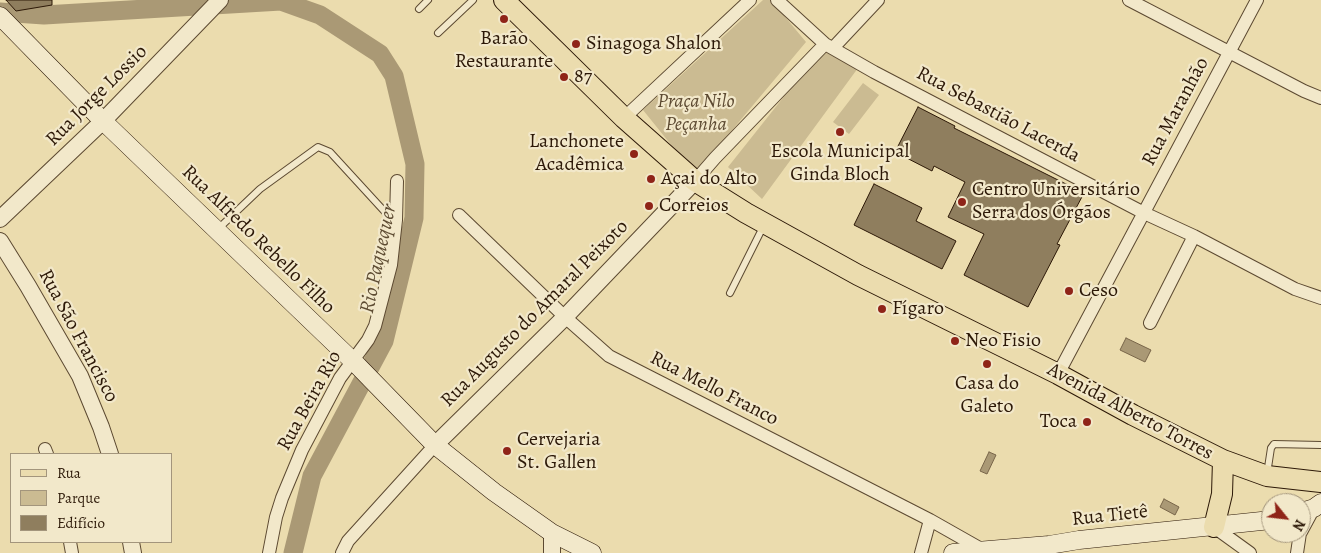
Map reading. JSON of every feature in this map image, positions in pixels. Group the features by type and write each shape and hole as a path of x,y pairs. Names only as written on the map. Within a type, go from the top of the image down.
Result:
{"main road":[{"name":"Avenida Alberto Torres","path":"504,0 624,118 690,177 764,224 858,275 1058,374 1133,415 1223,460 1267,476 1321,482"},
{"name":"Rua Alfredo Rebello Filho","path":"0,16 103,121 356,363 435,445 494,492 552,533 592,553"},
{"path":"1214,527 1222,494 1223,460"},
{"name":"Rua Tietê","path":"953,553 984,550 1051,549 1261,521"}],"street":[{"name":"Rua Jorge Lossio","path":"0,220 103,121 220,0"},
{"path":"624,118 750,0"},
{"name":"Rua Sebastião Lacerda","path":"777,0 829,46 874,72 1144,213 1194,236 1295,289 1321,298"},
{"name":"Rua Augusto do Amaral Peixoto","path":"342,553 348,541 435,445 565,317 690,177 715,158 878,0"},
{"path":"1129,0 1321,98"},
{"name":"Rua Maranhão","path":"1058,374 1257,0"},
{"name":"Rua Beira Rio","path":"269,553 276,517 295,466 340,378 356,363 375,326 391,265 396,224 397,181"},
{"name":"Rua Mello Franco","path":"459,215 565,317 609,356 930,520 984,550"},
{"path":"1150,323 1194,236"},
{"name":"Rua São Francisco","path":"0,242 24,279 80,376 110,453"},
{"path":"921,553 930,520"},
{"path":"1214,527 1250,553"},
{"path":"552,533 552,553"}],"lane":[{"path":"419,10 428,0"},
{"path":"438,33 473,0"},
{"path":"217,230 260,189 318,147 330,152 396,224"},
{"path":"730,293 764,224"},
{"path":"1267,476 1271,448 1274,444 1321,445"}],"green space":[{"name":"Praça Nilo Peçanha","path":"763,0 771,0 806,42 707,160 693,172 643,110"},
{"name":"Praça Nilo Peçanha","path":"821,50 858,68 762,199 728,167"},
{"path":"863,83 879,95 849,134 833,122"}],"shaded area":[{"path":"1126,338 1151,350 1145,362 1120,350"},
{"path":"989,452 996,455 987,474 980,471"},
{"path":"1164,499 1179,507 1175,515 1160,507"}],"building":[{"path":"6,0 52,0 52,5 16,11"},
{"path":"918,107 955,126 954,128 1084,193 1057,244 1060,245 1028,307 964,275 984,234 948,217 965,182 934,166 932,171 895,152"},
{"path":"874,184 922,208 916,221 956,241 942,269 854,225"}],"waterway":[{"name":"Rio Paquequer","path":"0,12 44,15 281,1 320,15 380,54 394,76 415,164 414,218 384,341 312,476 293,553"}],"place":[{"name":"Barão Restaurante","path":"504,19"},
{"name":"Sinagoga Shalon","path":"576,44"},
{"name":"87","path":"564,77"},
{"name":"Escola Municipal Ginda Bloch","path":"840,132"},
{"name":"Lanchonete Acadêmica","path":"634,154"},
{"name":"Açai do Alto","path":"651,179"},
{"name":"Centro Universitário Serra dos Órgãos","path":"962,202"},
{"name":"Correios","path":"649,206"},
{"name":"Ceso","path":"1069,291"},
{"name":"Fígaro","path":"882,309"},
{"name":"Neo Fisio","path":"955,341"},
{"name":"Casa do Galeto","path":"987,364"},
{"name":"Toca","path":"1087,422"},
{"name":"Cervejaria St. Gallen","path":"507,451"}]}
